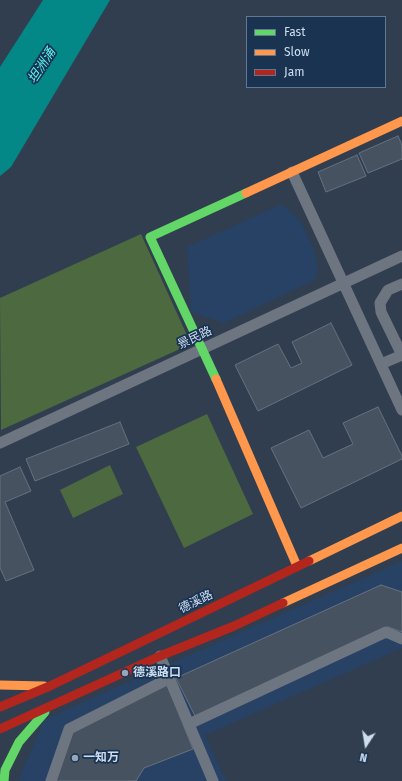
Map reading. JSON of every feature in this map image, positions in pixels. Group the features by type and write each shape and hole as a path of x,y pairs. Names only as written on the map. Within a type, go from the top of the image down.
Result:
{"main road":[{"path":"297,566 203,349 150,237 402,121"},
{"name":"德溪路","path":"0,707 50,686 402,516"},
{"path":"0,729 160,656 234,626 402,548"},
{"path":"0,685 50,686"},
{"path":"4,781 5,770 19,742 43,714 58,703"}],"street":[{"path":"292,172 402,410"},
{"name":"景民路","path":"0,443 402,256"},
{"path":"381,364 402,355 381,312 380,303 388,290 402,284"},
{"path":"189,724 386,632 402,639"},
{"path":"160,656 213,781"},
{"path":"51,781 69,729 170,678"}],"shaded area":[{"path":"282,204 300,220 313,248 318,266 315,280 224,323 191,312 187,247"},
{"path":"141,234 191,344 1,430 0,298"},
{"path":"207,414 253,514 184,548 136,447"},
{"path":"110,465 123,494 73,518 60,490"},
{"path":"402,561 402,648 205,735 226,781 20,781 19,778 45,719"}],"water":[{"name":"坦洲涌","path":"43,0 110,0 11,167 0,176 0,67"}],"building":[{"path":"398,136 402,145 402,159 368,173 359,153"},
{"path":"357,155 366,176 326,192 318,172"},
{"path":"331,323 352,365 258,411 235,365 278,344 291,368 302,363 292,342"},
{"path":"378,407 402,456 402,459 301,508 271,448 309,430 323,458 353,444 343,423"},
{"path":"120,422 129,444 35,481 26,459"},
{"path":"20,467 31,491 5,502 34,570 6,581 0,568 0,476"},
{"path":"381,585 402,592 402,632 388,627 195,716 176,678"},
{"path":"167,685 193,749 144,768 136,781 55,781 74,728"}],"traffic: fast":[{"path":"216,379 150,237 246,193"},
{"path":"4,781 5,770 19,742 45,712"}],"traffic: slow":[{"path":"246,193 402,121"},
{"path":"216,379 297,566"},
{"path":"309,561 402,516"},
{"path":"283,603 402,548"},
{"path":"0,685 44,686"}],"traffic: jam":[{"path":"0,707 50,686 309,561"},
{"path":"0,729 160,656 234,626 283,603"}],"place":[{"name":"德溪路口","path":"125,673"},
{"name":"一知万","path":"75,758"}]}
